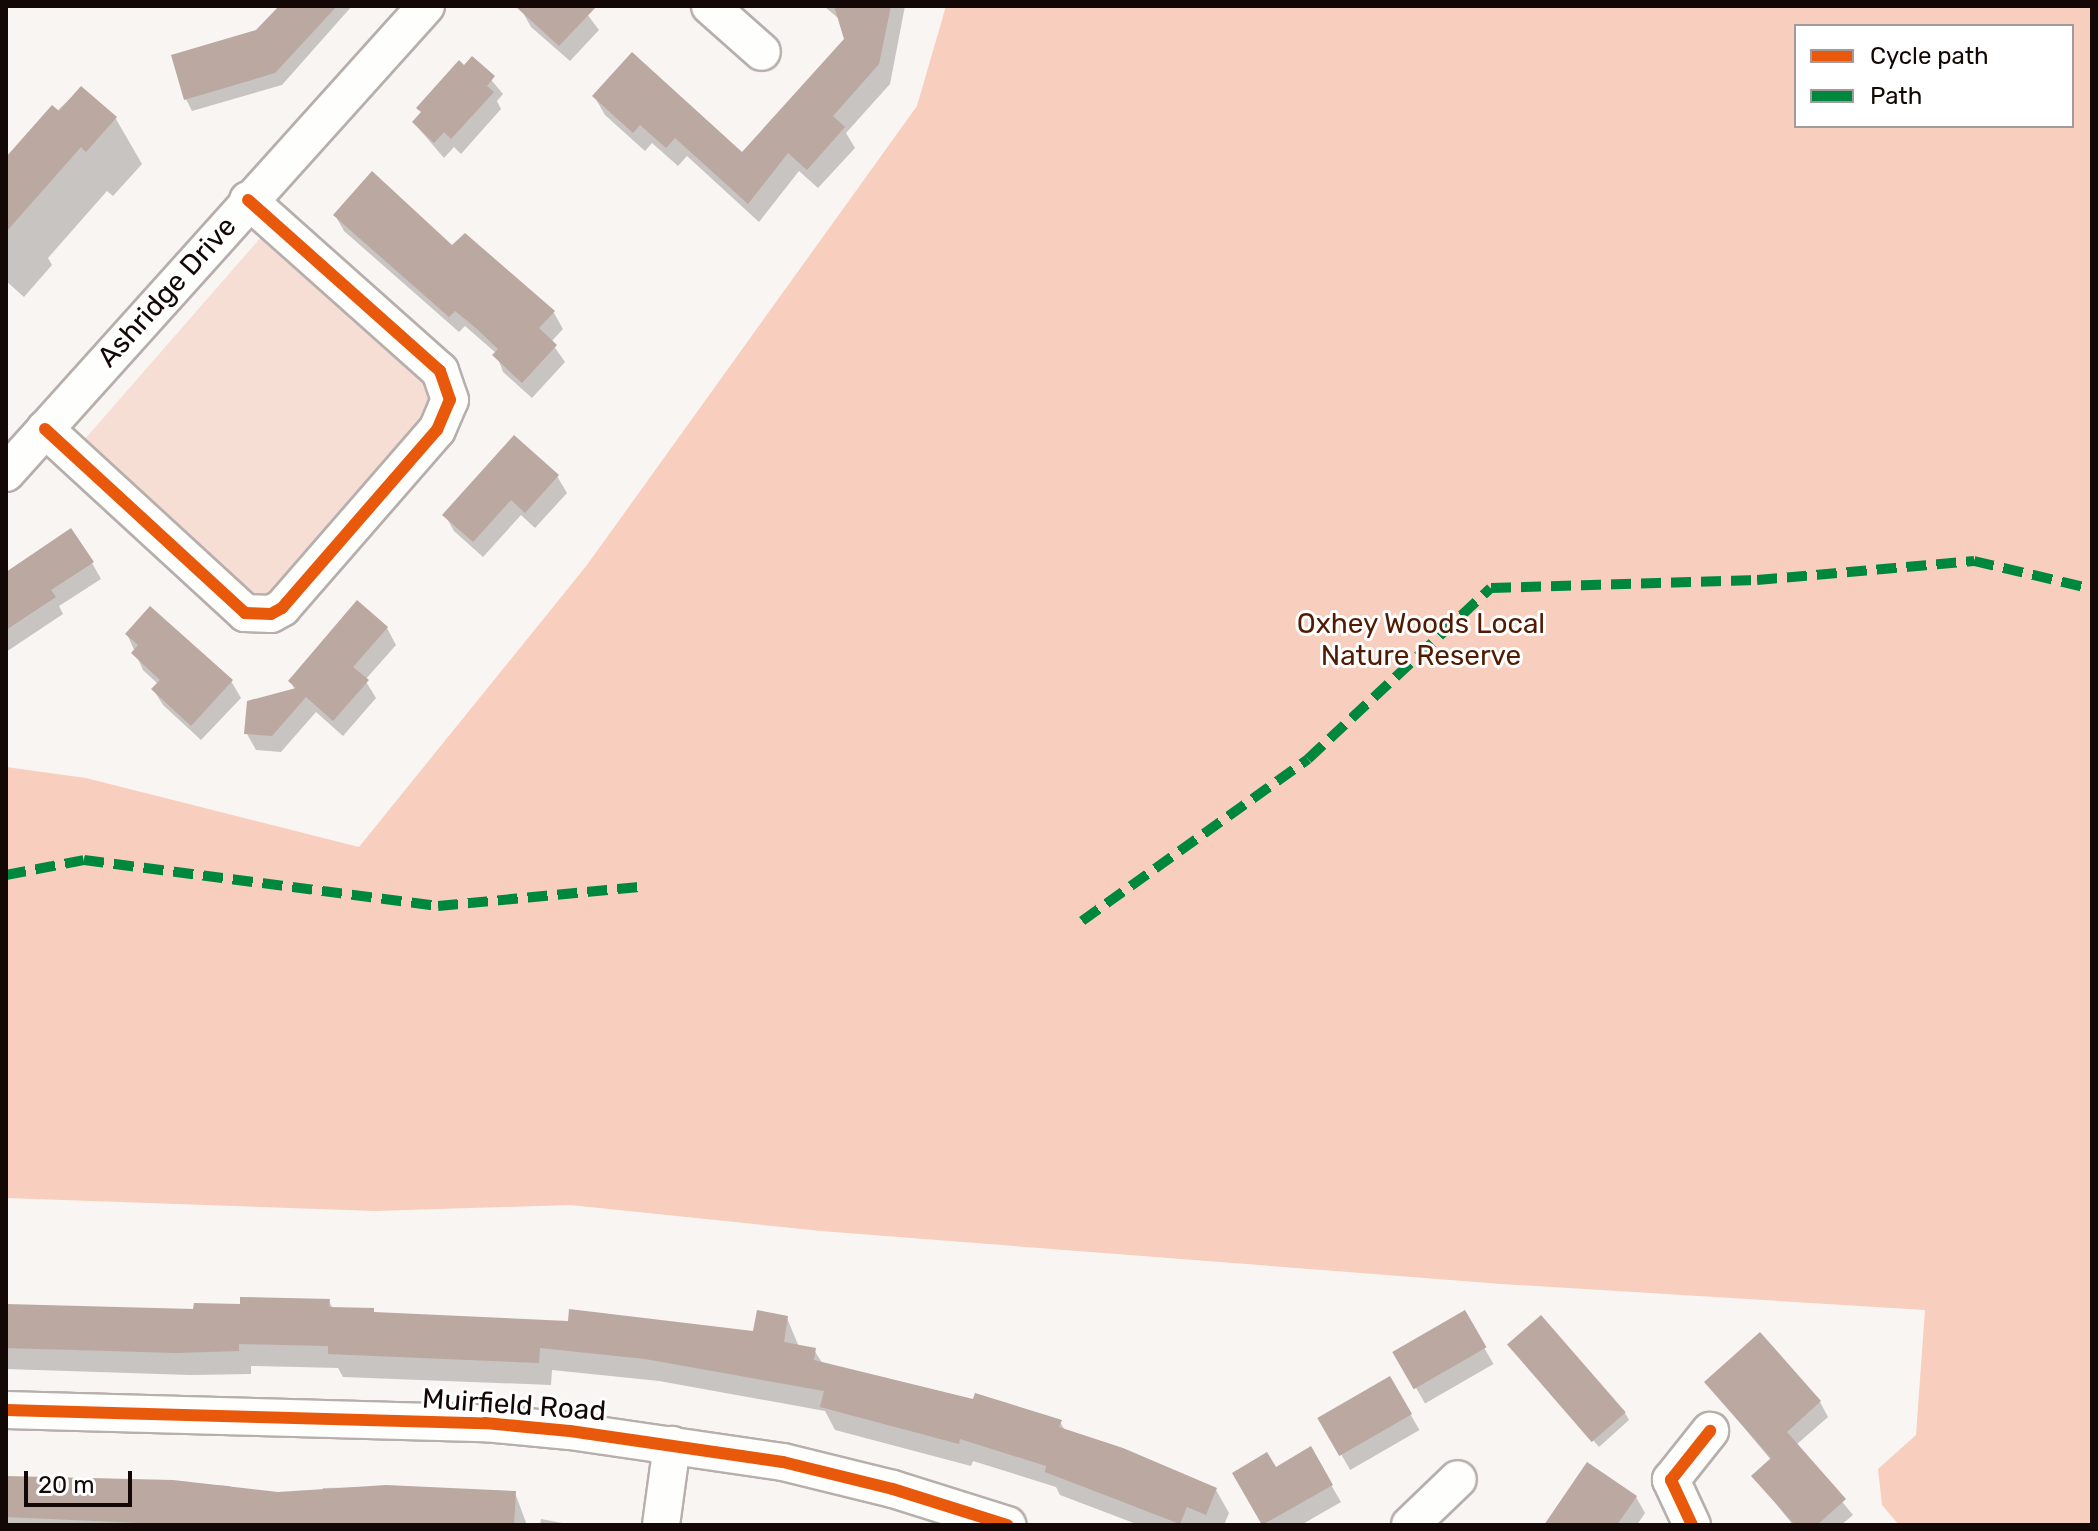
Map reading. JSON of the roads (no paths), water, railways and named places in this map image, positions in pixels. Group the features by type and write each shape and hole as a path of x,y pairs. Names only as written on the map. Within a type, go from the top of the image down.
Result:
{"street":[{"name":"Ashridge Drive","path":"6,473 248,200 426,6"},
{"path":"710,6 762,52"},
{"path":"45,429 245,613 259,615 282,608 437,430 450,400 440,371 248,200"},
{"name":"Muirfield Road","path":"6,1410 485,1423 672,1445 783,1462 880,1485 1007,1525"},
{"path":"1692,1525 1671,1480 1710,1431"},
{"path":"661,1525 672,1445"},
{"path":"1410,1525 1458,1479"}],"park label":[{"name":"Oxhey Woods Local Nature Reserve","path":"1421,640"}]}
